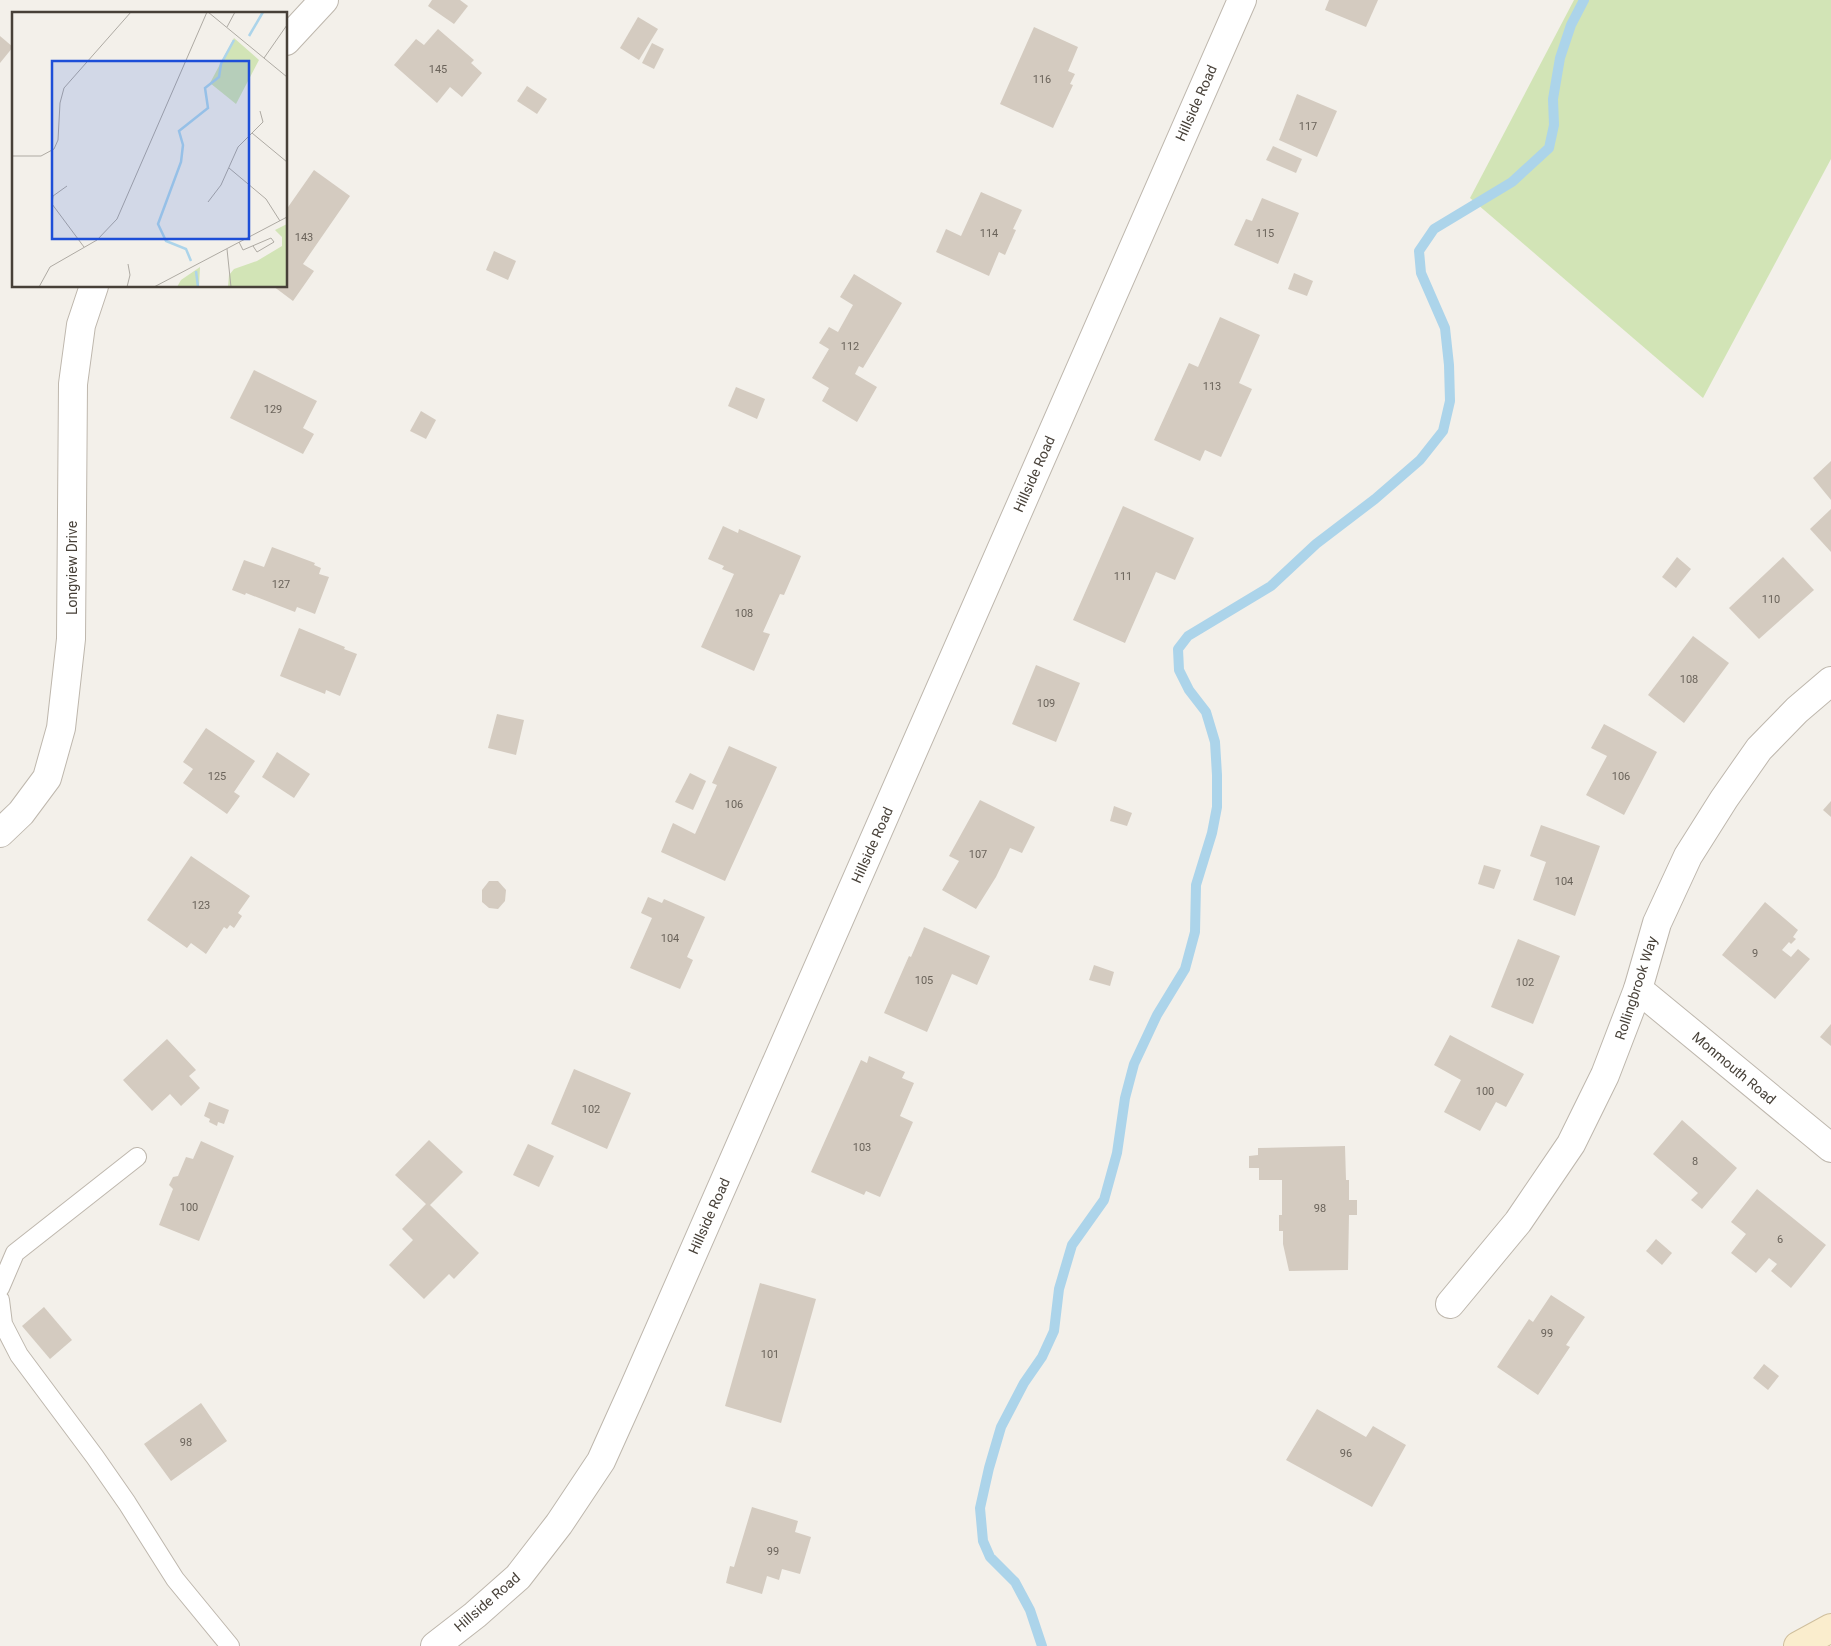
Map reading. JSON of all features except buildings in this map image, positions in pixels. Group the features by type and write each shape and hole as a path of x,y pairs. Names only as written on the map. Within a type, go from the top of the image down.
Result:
{"main road":[{"path":"1798,1646 1831,1628"}],"street":[{"path":"288,39 324,0"},
{"name":"Hillside Road","path":"436,1646 518,1577 558,1524 601,1461 1242,0"},
{"name":"Longview Drive","path":"0,833 21,813 47,778 61,728 71,639 73,384 81,325 93,288"},
{"name":"Rollingbrook Way","path":"1450,1304 1518,1222 1570,1144 1605,1075 1638,989 1657,923 1688,856 1724,799 1759,749 1797,710 1831,681"},
{"name":"Monmouth Road","path":"1638,989 1831,1148"}],"lane":[{"path":"0,1288 15,1253 137,1157"},
{"path":"0,1300 4,1324 19,1355 95,1456 175,1579 230,1646"}],"green space":[{"path":"1574,0 1831,0 1831,159 1703,398 1470,198"}],"waterway":[{"path":"1042,1646 1030,1610 1015,1582 990,1557 983,1541 980,1508 1001,1427 1024,1383 1042,1357 1054,1331 1059,1289 1072,1245 1104,1200 1117,1153 1125,1098 1134,1064 1157,1015 1185,969 1195,932 1196,885 1212,833 1217,807 1217,775 1215,742 1206,712 1189,690 1179,670 1178,649 1188,636 1271,586 1316,544 1375,499 1420,460 1443,431 1450,401 1445,328 1421,273 1419,251 1434,229 1512,182 1549,148 1554,125 1553,99 1560,58 1571,25 1584,0"}]}
